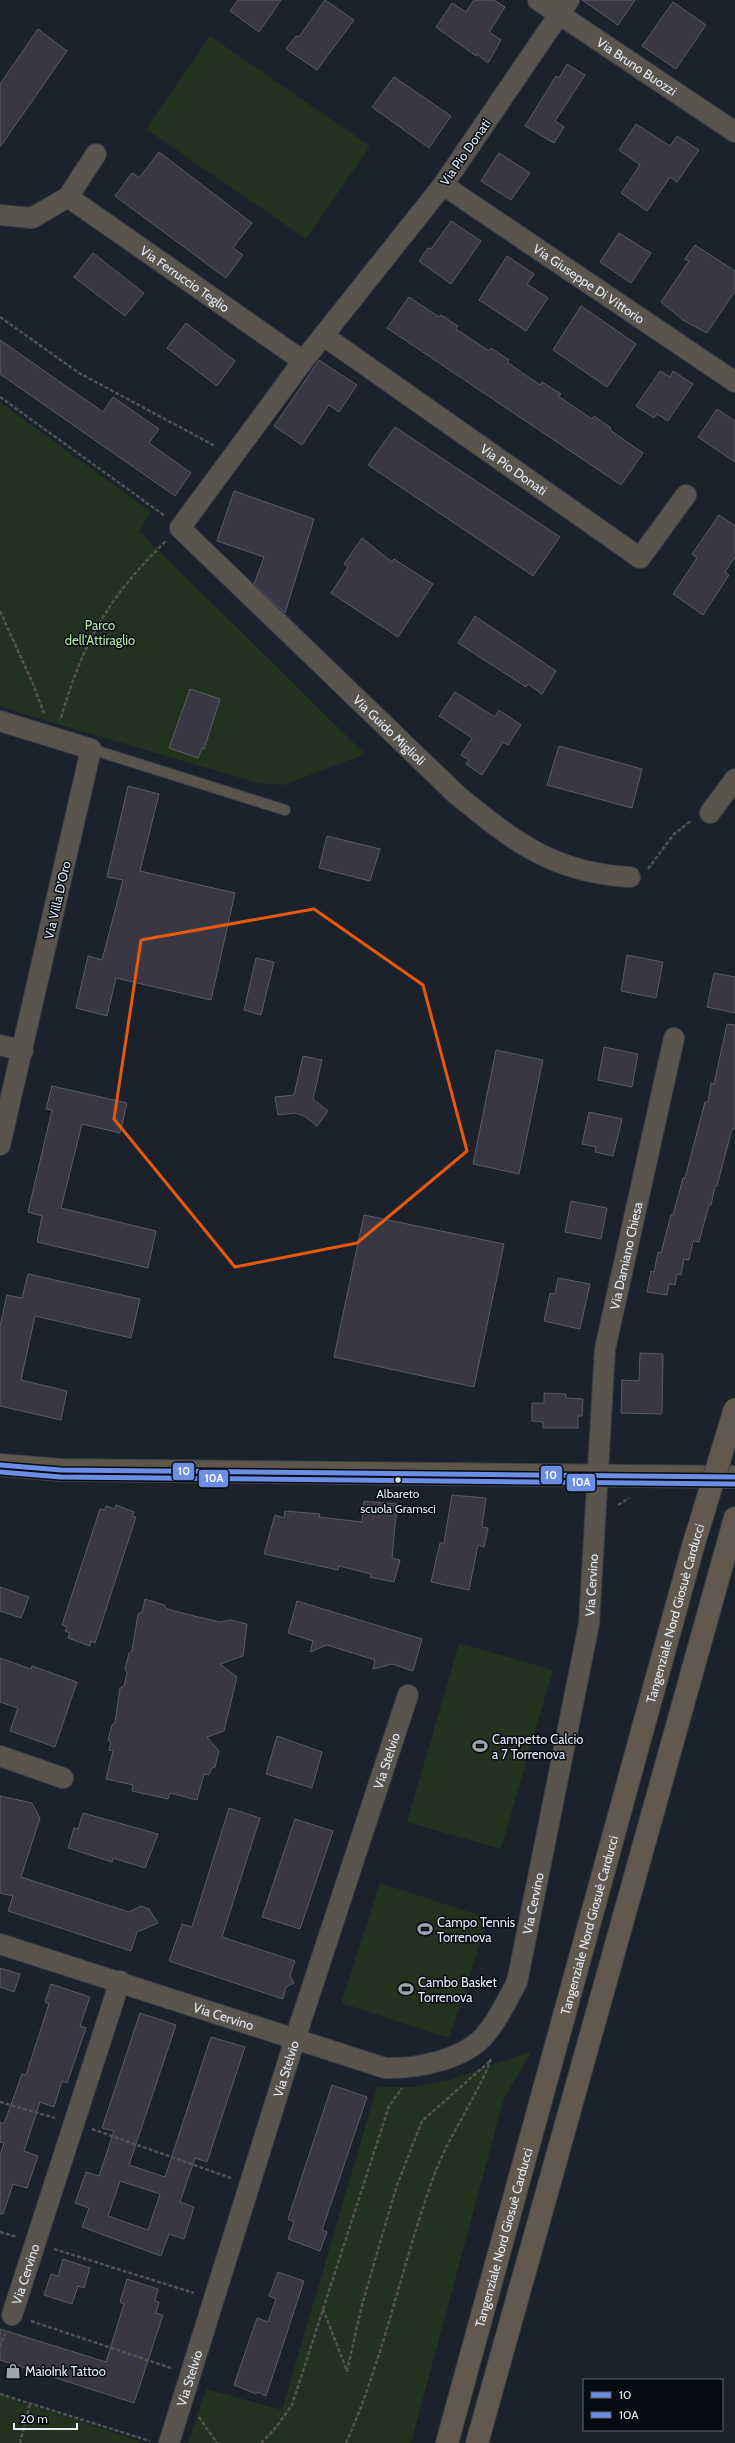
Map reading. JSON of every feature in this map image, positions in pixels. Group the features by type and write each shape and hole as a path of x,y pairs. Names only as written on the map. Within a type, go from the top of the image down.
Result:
{"highway":[{"name":"Tangenziale Nord Giosuè Carducci","path":"447,2443 694,1543 735,1409"},
{"path":"476,2443 673,1734 735,1518"}],"street":[{"name":"Via Bruno Buozzi","path":"538,0 564,7 735,132"},
{"name":"Via Pio Donati","path":"180,528 303,361 443,185 564,7"},
{"path":"0,215 32,218 68,197 96,154"},
{"name":"Via Giuseppe Di Vittorio","path":"443,185 735,382"},
{"name":"Via Ferruccio Teglio","path":"68,197 303,361"},
{"name":"Via Pio Donati","path":"324,336 640,558 686,495"},
{"name":"Via Guido Miglioli","path":"180,528 456,794 500,831 528,850 578,870 604,876 630,877"},
{"path":"0,721 91,749"},
{"name":"Via Villa D'Oro","path":"0,1145 91,749"},
{"path":"710,813 735,779"},
{"name":"Via Damiano Chiesa","path":"597,1475 605,1350 674,1038"},
{"path":"0,1045 22,1052"},
{"path":"0,1465 62,1470 597,1475 735,1478"},
{"name":"Via Cervino","path":"0,1944 385,2068 408,2069 434,2064 460,2053 484,2037 498,2018 517,1982 589,1624 597,1475"},
{"name":"Via Stelvio","path":"169,2443 295,2039 408,1695"},
{"path":"0,1756 63,1778"},
{"name":"Via Cervino","path":"12,2315 34,2242 120,1982"}],"lane":[{"path":"91,749 285,810"}],"path":[{"path":"0,317 79,372 234,456"},
{"path":"0,397 180,528 132,576 113,599 94,631 73,678 56,738"},
{"path":"0,611 33,684 48,726 56,738"},
{"path":"630,877 645,871 682,827 710,813"},
{"path":"615,1510 618,1504 635,1495 640,1476"},
{"path":"346,2443 369,2387 436,2172 457,2125 484,2080 493,2055"},
{"path":"323,2309 346,2371 362,2305 396,2188 422,2121 490,2061"},
{"path":"261,2443 274,2430 292,2405 389,2106 403,2088"},
{"path":"0,2102 73,2123 250,2184"},
{"path":"0,2232 213,2299"},
{"path":"12,2315 190,2374"},
{"path":"0,2394 156,2443"},
{"path":"182,2402 194,2409 217,2443"},
{"path":"20,2443 30,2403"}],"highlighted area":[{"path":"314,909 423,985 467,1151 357,1243 235,1267 114,1119 141,940"}],"green space":[{"path":"210,36 370,146 306,239 146,129"},
{"name":"Parco dell'Attiraglio","path":"0,402 151,512 139,531 365,754 284,785 258,783 20,713 0,705"},
{"name":"Campetto Calcio a 7 Torrenova","path":"459,1643 553,1670 501,1849 407,1822"},
{"path":"380,1883 488,1918 449,2038 341,2003"},
{"path":"532,2051 504,2098 411,2443 188,2443 206,2389 282,2410 377,2087 414,2087 449,2080"},
{"path":"0,2395 142,2442 142,2443 0,2443"}],"building":[{"path":"238,0 281,0 259,32 230,11"},
{"path":"325,0 354,20 317,70 286,49 296,36 299,37"},
{"path":"474,0 494,0 505,7 489,32 501,40 488,63 436,27 452,3 466,12"},
{"path":"582,0 635,0 618,25"},
{"path":"673,2 706,25 676,69 642,46"},
{"path":"38,29 67,51 0,147 0,84"},
{"path":"567,64 585,75 555,121 564,127 554,143 525,126 556,76 559,78"},
{"path":"394,77 451,116 429,148 372,107"},
{"path":"636,124 670,146 677,136 699,150 677,182 670,177 647,211 621,193 640,165 619,150"},
{"path":"159,152 252,223 233,248 243,255 226,278 115,196 132,173 139,178"},
{"path":"499,153 530,173 511,200 481,181"},
{"path":"451,221 481,241 451,284 419,261 428,248 431,249"},
{"path":"619,233 651,253 631,283 600,262"},
{"path":"695,245 735,271 735,291 707,333 683,320 661,302 689,261 685,259"},
{"path":"93,253 144,293 125,316 74,277"},
{"path":"507,256 534,274 527,284 548,298 526,331 479,300"},
{"path":"409,297 439,317 441,315 458,326 456,329 489,351 491,348 509,360 507,362 540,385 542,382 561,394 558,396 592,419 594,416 611,428 610,430 643,453 621,485 387,328"},
{"path":"581,306 636,344 607,387 553,350"},
{"path":"186,323 235,361 217,386 167,348"},
{"path":"0,340 103,412 113,397 159,429 149,443 191,473 175,496 0,374"},
{"path":"319,360 357,385 339,412 329,405 302,445 274,426"},
{"path":"660,371 670,377 673,371 693,384 668,421 657,414 654,418 636,406"},
{"path":"717,409 735,421 735,462 698,437"},
{"path":"395,427 560,537 533,576 368,465"},
{"path":"234,491 314,519 285,613 254,584 264,557 217,541"},
{"path":"719,515 735,526 735,557 725,572 729,575 703,615 673,594 697,558 692,554"},
{"path":"362,538 392,562 394,559 433,584 398,637 331,593 348,567 344,564"},
{"path":"475,616 556,671 542,694 528,684 526,687 458,643"},
{"path":"190,689 220,699 204,749 202,748 198,758 169,748"},
{"path":"455,692 495,717 499,710 521,725 508,745 503,742 482,775 466,764 469,760 461,755 472,738 439,716"},
{"path":"559,746 642,769 632,808 547,785"},
{"path":"128,786 159,794 140,871 235,893 211,1000 116,978 107,1016 76,1008 88,956 102,960 123,880 107,877"},
{"path":"327,836 380,849 370,881 319,868"},
{"path":"627,955 663,962 656,998 621,991"},
{"path":"256,958 274,962 261,1015 244,1010"},
{"path":"714,973 735,977 735,1013 707,1007"},
{"path":"727,1024 735,1025 735,1129 732,1129 717,1186 715,1186 711,1205 709,1205 699,1242 693,1241 689,1260 684,1259 681,1275 677,1274 675,1285 669,1284 667,1295 647,1292 651,1271 654,1272 658,1252 661,1253 671,1215 673,1215 683,1178 685,1178 705,1102 708,1102 711,1083 714,1084"},
{"path":"604,1047 638,1054 632,1087 598,1080"},
{"path":"496,1050 543,1060 519,1174 473,1164"},
{"path":"303,1056 322,1060 313,1099 328,1111 317,1126 304,1116 295,1113 278,1115 275,1097 294,1095"},
{"path":"52,1086 127,1103 120,1133 82,1124 61,1208 156,1231 148,1268 37,1242 42,1216 28,1212 52,1110 46,1109"},
{"path":"589,1112 622,1119 613,1156 595,1152 596,1147 582,1144"},
{"path":"571,1201 607,1208 601,1239 565,1232"},
{"path":"364,1215 504,1244 474,1387 334,1357"},
{"path":"28,1274 140,1299 131,1338 35,1316 21,1380 67,1391 61,1420 0,1406 0,1326 7,1295 22,1298"},
{"path":"558,1278 590,1284 580,1329 544,1321 550,1293 555,1294"},
{"path":"640,1353 663,1354 662,1414 621,1413 622,1380 639,1381"},
{"path":"544,1393 566,1394 566,1398 583,1399 582,1416 578,1416 578,1428 543,1428 543,1422 532,1421 532,1403 544,1403"},
{"path":"452,1495 486,1498 482,1527 488,1528 484,1547 478,1545 469,1590 431,1582 440,1543 444,1543"},
{"path":"364,1501 397,1504 392,1558 400,1560 394,1582 370,1577 371,1574 339,1566 338,1570 264,1554 275,1515 284,1518 285,1511 320,1514 319,1517 362,1522"},
{"path":"116,1505 134,1512 132,1516 136,1517 95,1643 91,1641 90,1646 68,1638 70,1633 65,1631 67,1627 62,1625 100,1509 105,1510 106,1506 115,1509"},
{"path":"0,1587 29,1597 21,1618 0,1611"},
{"path":"145,1599 164,1605 167,1609 194,1616 220,1622 231,1620 247,1624 243,1656 220,1664 237,1677 224,1731 207,1737 219,1751 215,1767 212,1768 209,1775 204,1774 197,1800 170,1793 168,1799 132,1791 133,1785 106,1779 113,1751 109,1750 111,1742 108,1740 112,1725 115,1723 120,1688 124,1686 127,1673 125,1669 129,1653 132,1651 138,1614 142,1612"},
{"path":"297,1601 422,1639 413,1671 392,1664 373,1669 375,1660 327,1645 310,1652 313,1641 288,1633"},
{"path":"0,1658 31,1669 32,1666 77,1682 55,1747 10,1731 18,1708 0,1702"},
{"path":"277,1736 322,1752 312,1788 266,1774"},
{"path":"0,1796 32,1803 40,1818 21,1877 129,1912 141,1906 149,1909 158,1923 137,1932 131,1951 8,1911 13,1896 0,1893"},
{"path":"229,1808 260,1818 222,1937 295,1961 290,1975 294,1983 286,1987 283,1999 169,1961 182,1924 192,1927"},
{"path":"83,1813 158,1834 145,1868 113,1858 112,1862 68,1848 74,1828 78,1829"},
{"path":"295,1819 333,1831 300,1929 262,1917"},
{"path":"0,1968 20,1974 14,1992 0,1987"},
{"path":"51,1984 90,1997 80,2026 86,2028 67,2083 62,2081 54,2107 40,2102 24,2151 38,2156 27,2188 13,2184 3,2214 0,2214 0,2156 4,2143 0,2142 0,2122 4,2124 22,2074 26,2075 49,2004 45,2002"},
{"path":"140,2013 176,2025 129,2165 165,2177 211,2037 245,2047 207,2162 195,2158 180,2202 194,2207 184,2239 169,2234 161,2256 82,2227 89,2208 75,2203 86,2172 99,2176 114,2131 102,2128","holes":["120,2181 160,2194 148,2230 108,2216"]},
{"path":"332,2085 367,2097 322,2230 327,2232 320,2251 288,2239 294,2222 288,2219"},
{"path":"63,2259 90,2268 84,2288 78,2286 72,2304 44,2295 51,2274 58,2276"},
{"path":"278,2272 304,2281 266,2396 257,2392 256,2394 234,2385 257,2318 268,2322 276,2299 269,2296"},
{"path":"127,2279 158,2289 155,2301 159,2302 156,2313 163,2315 134,2403 0,2360 0,2329 106,2362 124,2304 120,2302"}],"transit line":[{"name":"10","path":"0,1465 61,1470 735,1477"},
{"name":"10A","path":"0,1472 61,1477 735,1484"}],"place":[{"name":"Albareto scuola Gramsci","path":"398,1480"},
{"name":"Campetto Calcio a 7 Torrenova","path":"480,1746"},
{"name":"Campo Tennis Torrenova","path":"425,1929"},
{"name":"Cambo Basket Torrenova","path":"406,1989"},
{"name":"MaioInk Tattoo","path":"13,2371"}]}
